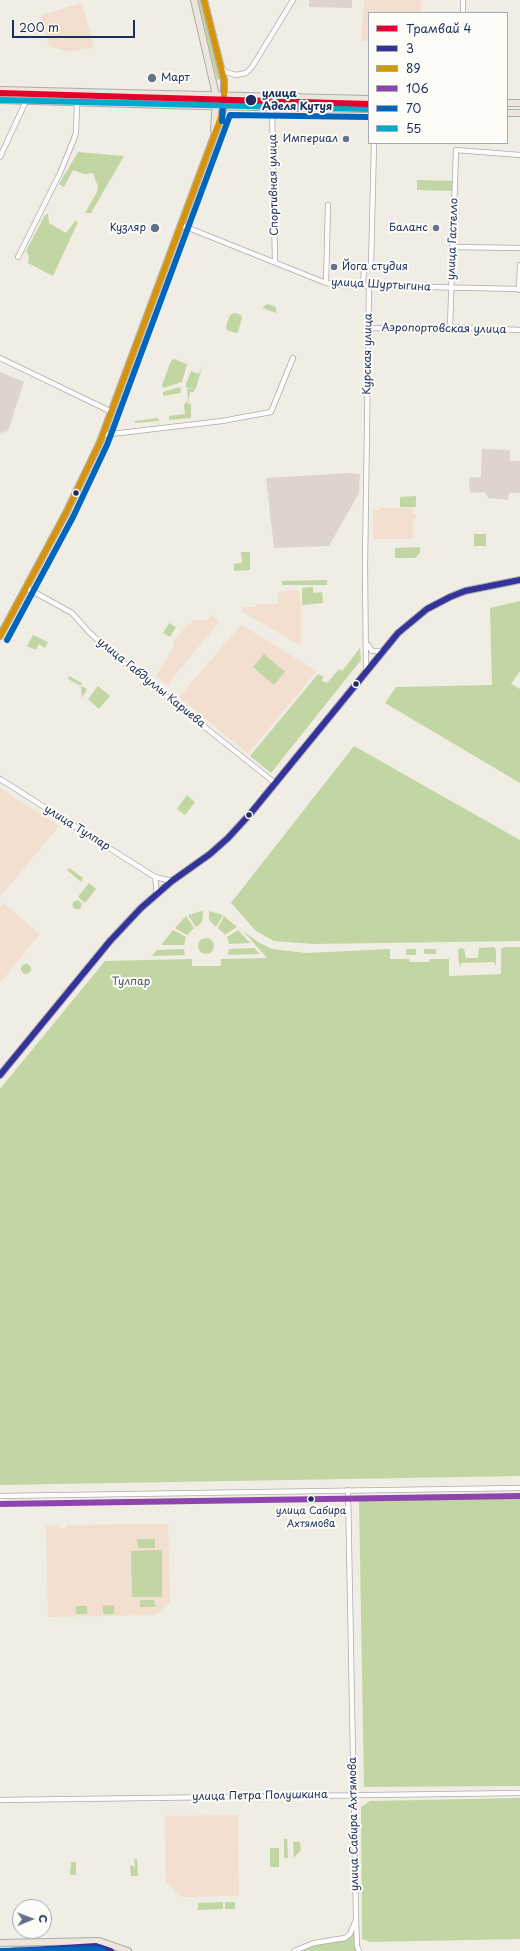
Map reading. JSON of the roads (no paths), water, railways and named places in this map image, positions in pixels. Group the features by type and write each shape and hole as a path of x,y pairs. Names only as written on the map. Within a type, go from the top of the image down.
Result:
{"main road":[{"path":"194,0 216,95 213,134"},
{"path":"0,636 72,500 103,435 224,106 225,95 221,67 204,0"},
{"path":"0,90 368,99"},
{"path":"0,100 215,107 368,109"},
{"path":"508,103 520,104"},
{"path":"508,113 520,113"},
{"path":"0,1074 110,941 141,908 172,881 210,854 228,838 275,784 398,633 427,609 450,597 465,591 520,580"},
{"path":"0,1943 99,1941 128,1951"},
{"path":"14,1951 70,1947 102,1947 111,1951"}],"street":[{"path":"221,67 230,74 239,75 246,73 252,67 293,0"},
{"path":"463,0 463,12"},
{"path":"0,157 26,101"},
{"path":"18,257 60,173 74,139 76,133 77,102"},
{"name":"Спортивная улица","path":"272,108 276,262"},
{"path":"363,286 364,266 371,266 374,144"},
{"name":"улица Гастелло","path":"450,327 456,150 520,155"},
{"path":"326,282 328,205"},
{"name":"улица Шуртыгина","path":"181,225 326,282 363,286 519,290"},
{"path":"452,247 520,248"},
{"path":"519,290 520,265"},
{"name":"Курская улица","path":"366,671 367,638 365,565 369,286"},
{"name":"Аэропортовская улица","path":"368,328 437,330 450,327 520,330"},
{"path":"0,358 112,412"},
{"path":"103,435 222,421 271,412 293,358"},
{"name":"улица Габдуллы Кариева","path":"25,588 72,613 92,636 275,784"},
{"path":"367,638 370,650 383,651"},
{"name":"улица Тулпар","path":"0,779 155,877 172,881"},
{"path":"155,877 157,894"},
{"path":"0,1496 520,1488"},
{"name":"улица Сабира Ахтямова","path":"348,1490 356,1919 357,1946 359,1951"},
{"name":"улица Петра Полушкина","path":"0,1800 520,1793"},
{"name":"улица Сабира Ахтямова","path":"294,1951 314,1943 345,1938 352,1931 356,1919"}],"tram line":[{"name":"4","path":"0,93 368,104"}],"place":[{"name":"Март","path":"152,78"},
{"name":"улица Аделя Кутуя","path":"251,100"},
{"name":"Империал","path":"346,139"},
{"name":"Кузляр","path":"155,228"},
{"name":"Баланс","path":"436,228"},
{"name":"Йога студия","path":"334,267"},
{"name":"улица Сабира Ахтямова","path":"311,1499"}],"park label":[{"name":"Тулпар","path":"131,982"}]}
